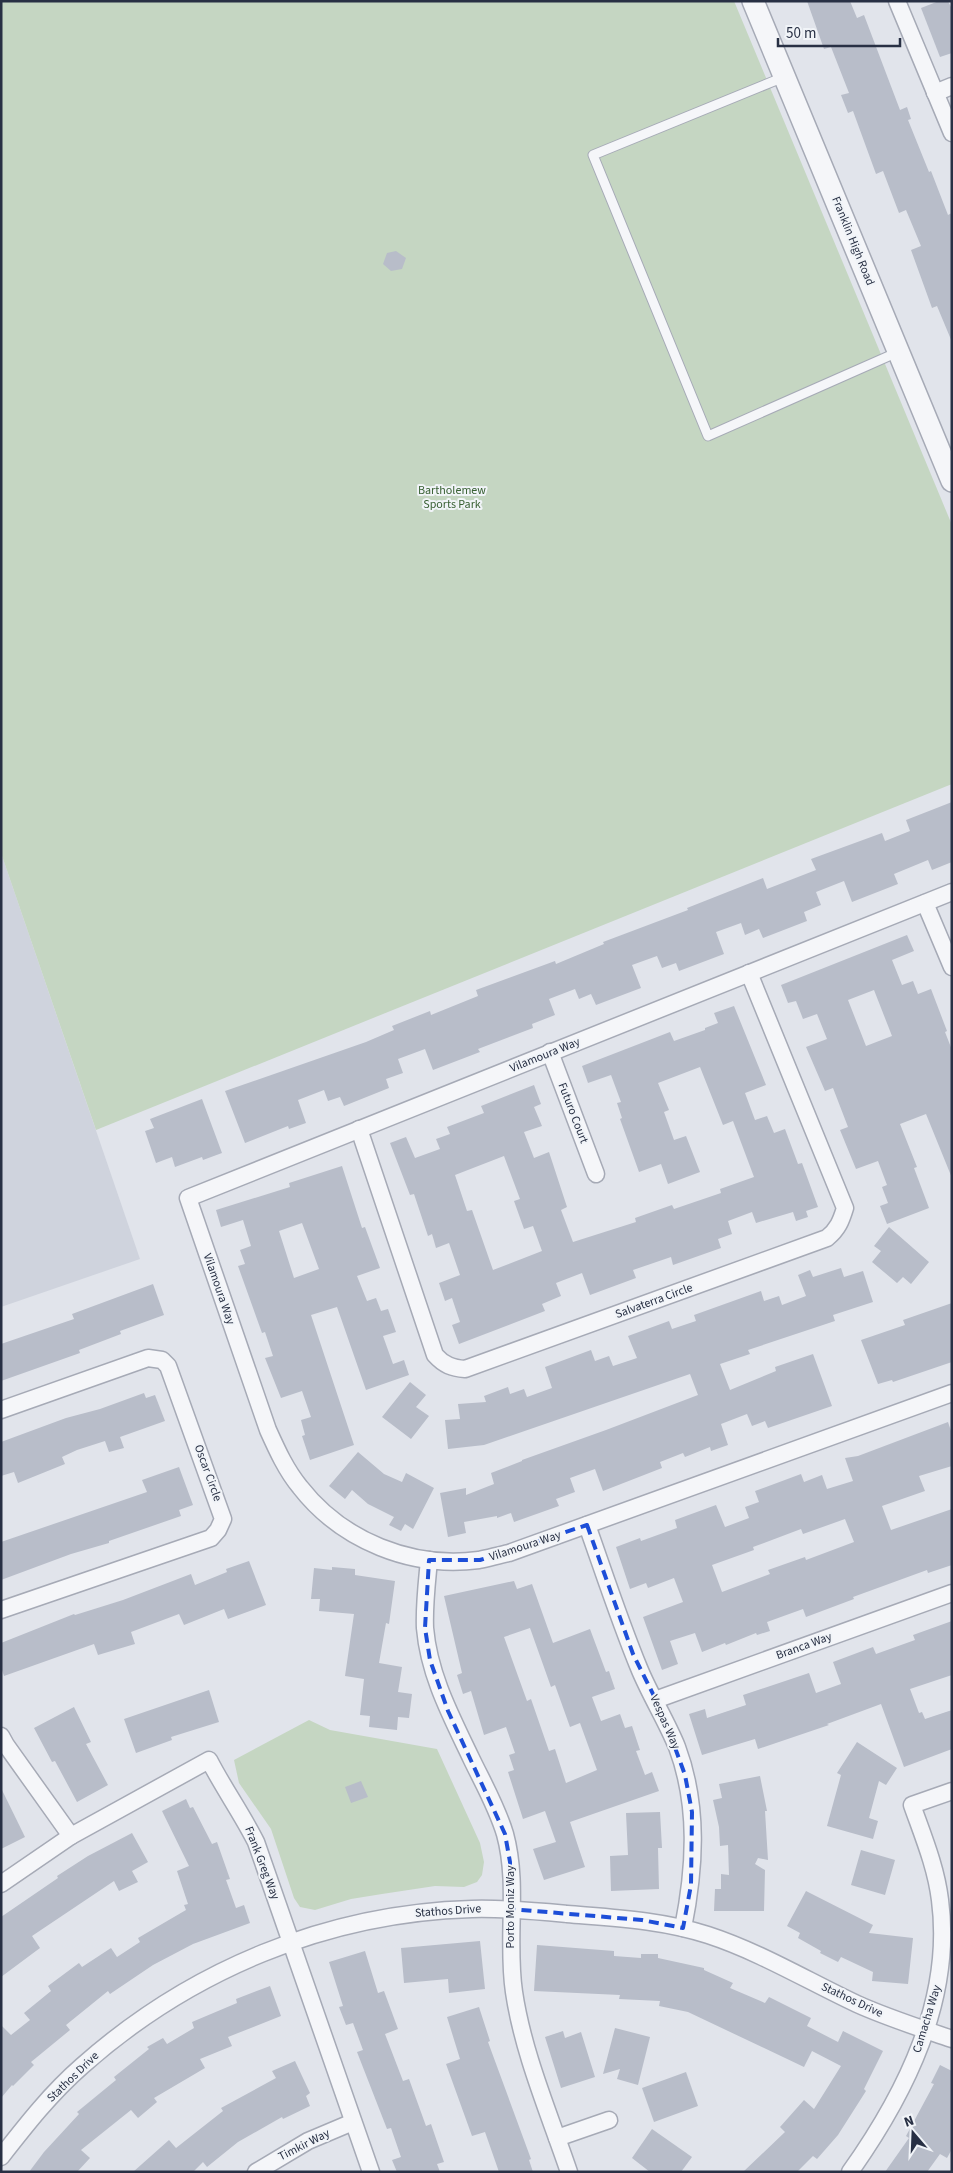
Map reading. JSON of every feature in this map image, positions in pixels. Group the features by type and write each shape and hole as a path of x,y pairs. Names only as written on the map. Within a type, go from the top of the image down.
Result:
{"street":[{"name":"Franklin High Road","path":"754,1 952,481"},
{"path":"897,1 952,133"},
{"path":"935,93 952,86"},
{"name":"Vilamoura Way","path":"952,892 188,1198 268,1430 282,1460 300,1487 322,1511 357,1536 387,1550 429,1560 450,1561 480,1560 509,1553 952,1393"},
{"path":"925,903 952,967"},
{"name":"Salvaterra Circle","path":"359,1129 435,1355 443,1364 455,1368 465,1370 827,1238 841,1222 845,1208 749,973"},
{"name":"Futuro Court","path":"550,1052 596,1174"},
{"name":"Oscar Circle","path":"1,1410 148,1358 162,1360 168,1366 222,1519 218,1530 211,1538 1,1610"},
{"name":"Vespas Way","path":"586,1525 633,1654 678,1749 685,1775 692,1812 694,1849 691,1885 683,1928"},
{"name":"Porto Moniz Way","path":"429,1560 425,1595 425,1628 430,1660 448,1711 496,1808 505,1834 510,1862 510,1950 515,2000 522,2032 569,2172"},
{"name":"Branca Way","path":"656,1700 952,1593"},
{"path":"1,1736 6,1746 71,1836"},
{"name":"Frank Greg Way","path":"1,1884 71,1836 209,1760 226,1794 245,1820 256,1842 371,2172"},
{"name":"Camacha Way","path":"850,2172 876,2135 900,2092 926,2030 937,1992 942,1957 943,1922 936,1875 912,1806 952,1791"},
{"name":"Stathos Drive","path":"1,2157 29,2121 81,2067 125,2030 156,2008 204,1980 256,1955 291,1942 362,1922 399,1915 464,1909 510,1909 642,1920 683,1928 709,1935 748,1950 864,2007 952,2039"},
{"path":"558,2138 610,2120"},
{"name":"Timkir Way","path":"256,2172 308,2141 353,2122"}],"lane":[{"path":"785,77 593,155 708,436 898,352"}],"highlighted area":[{"path":"587,1525 633,1654 662,1712 685,1775 692,1812 691,1885 683,1928 642,1920 510,1909 510,1862 505,1834 448,1711 430,1660 425,1628 429,1560 480,1560"}],"shaded area":[{"path":"1,853 140,1259 1,1307"}],"green space":[{"name":"Bartholemew Sports Park","path":"1,1 734,1 952,525 952,784 96,1130 1,853"},
{"path":"309,1720 330,1730 437,1749 480,1843 484,1862 482,1875 477,1882 464,1887 435,1886 351,1899 315,1910 300,1907 294,1898 271,1829 239,1783 234,1760"}],"building":[{"path":"807,1 850,1 857,18 864,15 900,110 907,107 911,119 908,120 929,172 931,171 948,215 952,213 952,342 937,306 932,308 911,250 921,246 906,210 899,213 883,171 876,174 853,111 848,113 841,95 849,93 831,47 824,49"},
{"path":"939,1 948,1 952,9 952,53 940,57 921,8"},
{"path":"396,251 406,258 402,269 391,271 383,264 387,253"},
{"path":"952,802 952,862 932,870 928,860 894,874 898,884 852,902 844,881 816,892 821,905 804,912 807,921 763,938 759,929 745,935 741,923 716,932 724,954 679,971 676,963 662,968 657,956 632,965 641,988 596,1005 591,994 579,999 575,989 549,999 555,1015 532,1024 533,1028 478,1049 480,1052 433,1070 425,1049 398,1059 403,1073 386,1079 389,1088 344,1106 340,1097 328,1101 324,1090 298,1100 306,1123 289,1129 288,1126 245,1143 225,1091 366,1042 394,1030 392,1026 430,1011 431,1015 478,996 476,990 555,961 556,964 604,944 603,942 688,910 687,908 763,878 767,889 816,870 811,859 882,833 885,841 910,831 906,820"},
{"path":"907,935 914,951 892,960 902,985 913,981 918,994 931,989 952,1050 952,1178 926,1114 900,1124 917,1167 914,1168 929,1208 887,1224 880,1206 888,1203 882,1187 887,1185 878,1161 856,1169 840,1130 848,1127 833,1088 825,1091 806,1047 827,1039 817,1014 803,1019 796,1001 788,1003 781,985","holes":["874,990 892,1036 866,1046 848,1000"]},
{"path":"734,1006 766,1085 745,1093 755,1120 767,1116 774,1133 785,1129 798,1164 802,1163 818,1207 806,1211 808,1217 796,1221 793,1212 756,1223 752,1212 728,1221 732,1234 718,1239 721,1248 673,1265 671,1257 633,1270 636,1278 590,1295 582,1273 556,1283 561,1296 542,1304 545,1311 459,1344 452,1325 460,1322 452,1298 445,1301 439,1283 460,1275 449,1243 436,1248 432,1234 428,1236 414,1194 410,1195 390,1143 406,1137 415,1158 440,1149 436,1139 450,1134 447,1127 484,1113 481,1106 534,1085 541,1104 534,1107 542,1126 524,1132 534,1158 549,1152 567,1207 561,1210 573,1242 636,1222 635,1218 672,1205 674,1209 721,1193 720,1189 754,1177 733,1121 723,1125 700,1067 658,1083 669,1110 664,1112 674,1140 686,1136 700,1172 668,1184 661,1164 639,1172 620,1119 622,1118 617,1103 621,1102 611,1075 588,1083 582,1066 670,1032 674,1041 705,1030 705,1028 718,1023 714,1013","holes":["504,1156 520,1199 514,1201 524,1229 533,1226 542,1251 493,1270 472,1210 467,1211 455,1175"]},
{"path":"202,1099 222,1153 203,1160 202,1157 175,1167 172,1157 156,1163 145,1131 154,1128 150,1119"},
{"path":"342,1166 362,1228 365,1227 380,1268 357,1276 367,1301 376,1298 381,1311 388,1309 396,1332 383,1336 393,1364 404,1360 409,1375 366,1390 337,1307 311,1315 354,1445 310,1460 302,1436 305,1435 301,1420 311,1417 302,1391 281,1398 265,1358 273,1356 265,1332 262,1333 238,1266 245,1264 240,1250 251,1246 243,1220 221,1227 216,1210 290,1187 289,1183","holes":["302,1223 319,1269 294,1278 279,1231"]},
{"path":"889,1227 929,1262 911,1284 903,1277 897,1283 872,1262 881,1251 874,1246"},
{"path":"841,1268 844,1277 863,1271 873,1302 833,1315 835,1321 748,1350 750,1354 720,1364 730,1390 776,1371 775,1367 813,1354 832,1406 768,1428 765,1421 752,1426 747,1414 721,1424 728,1445 711,1451 710,1447 685,1457 683,1453 660,1462 662,1468 603,1491 595,1469 570,1478 575,1492 556,1499 559,1506 514,1522 511,1513 497,1518 497,1516 464,1522 466,1533 448,1537 440,1493 466,1488 466,1495 494,1484 491,1473 698,1395 690,1374 484,1445 448,1449 445,1420 460,1419 458,1404 486,1402 484,1396 508,1387 510,1394 524,1389 527,1397 552,1388 545,1367 591,1350 595,1361 609,1356 613,1366 637,1358 628,1336 669,1321 672,1329 696,1321 694,1315 761,1291 764,1301 779,1296 782,1305 806,1296 798,1275 810,1270 813,1277"},
{"path":"153,1284 164,1315 120,1331 121,1334 79,1350 80,1353 1,1381 1,1344 74,1319 72,1314"},
{"path":"952,1303 952,1362 893,1382 892,1380 878,1384 861,1340 905,1325 903,1320"},
{"path":"410,1382 426,1395 416,1407 429,1416 411,1439 382,1417"},
{"path":"144,1393 146,1398 155,1395 165,1421 120,1437 124,1448 109,1452 105,1441 62,1457 65,1464 18,1483 14,1472 1,1476 1,1442 66,1418 100,1409"},
{"path":"948,1422 952,1434 952,1466 919,1476 925,1491 882,1506 891,1530 952,1509 952,1565 928,1573 927,1570 853,1597 854,1599 806,1617 803,1609 767,1622 770,1631 757,1635 756,1633 702,1652 695,1633 670,1641 678,1664 662,1670 643,1617 683,1602 674,1578 648,1588 646,1583 630,1589 616,1547 640,1538 641,1541 677,1528 675,1520 716,1505 725,1527 749,1518 745,1507 759,1502 755,1491 801,1474 804,1482 822,1475 827,1489 853,1481 845,1458 858,1456","holes":["845,1519 854,1542 806,1560 805,1557 768,1570 770,1574 722,1592 712,1565 754,1550 753,1547 801,1529 803,1534"]},
{"path":"358,1452 384,1474 402,1482 406,1473 434,1488 413,1529 405,1524 401,1531 389,1525 394,1517 368,1504 352,1490 345,1499 329,1486"},
{"path":"179,1467 193,1505 179,1510 181,1516 1,1580 1,1542 147,1492 142,1480"},
{"path":"249,1561 266,1605 228,1619 224,1609 184,1625 179,1614 131,1632 135,1644 98,1655 94,1644 4,1676 1,1667 1,1643 74,1614 123,1600 191,1574 195,1585 227,1572 226,1569"},
{"path":"332,1567 355,1569 355,1575 395,1581 389,1624 386,1623 379,1663 402,1667 398,1692 412,1694 409,1718 398,1717 397,1730 369,1727 370,1716 360,1715 364,1679 345,1676 354,1614 319,1611 320,1599 311,1599 314,1568 332,1570"},
{"path":"514,1581 517,1589 532,1584 553,1643 590,1629 606,1672 609,1671 615,1689 592,1697 601,1721 620,1714 625,1728 632,1726 640,1750 636,1751 645,1775 652,1772 659,1791 570,1822 585,1867 544,1880 533,1849 556,1842 545,1811 523,1819 508,1772 514,1770 509,1755 515,1753 506,1727 484,1735 471,1691 463,1694 457,1675 462,1673 444,1596","holes":["530,1628 551,1687 555,1685 570,1727 580,1723 597,1770 566,1783 555,1749 549,1751 531,1699 527,1701 504,1637"]},
{"path":"952,1621 952,1675 910,1689 919,1713 922,1712 925,1719 952,1710 952,1749 904,1767 881,1704 827,1724 829,1725 758,1749 755,1739 702,1755 689,1714 705,1709 707,1718 746,1705 743,1695 809,1673 816,1693 841,1684 833,1662 873,1647 876,1654 915,1640 913,1635"},
{"path":"209,1690 219,1722 171,1737 172,1740 136,1753 124,1719"},
{"path":"74,1707 91,1742 86,1744 108,1785 77,1802 55,1761 52,1762 34,1728"},
{"path":"857,1742 897,1768 886,1785 879,1781 869,1818 878,1821 873,1839 827,1826 841,1775 837,1773"},
{"path":"760,1776 767,1811 765,1811 768,1860 758,1858 755,1864 765,1870 764,1911 714,1911 715,1889 721,1889 721,1874 729,1875 728,1845 720,1846 719,1827 713,1800 722,1798 719,1784"},
{"path":"361,1781 368,1797 351,1803 345,1787"},
{"path":"1,1788 25,1837 1,1849"},
{"path":"186,1799 190,1808 193,1807 212,1844 217,1842 230,1879 226,1880 236,1908 244,1905 250,1923 193,1944 153,1965 110,1994 108,1991 66,2025 70,2030 31,2062 34,2065 1,2098 1,2025 11,2035 30,2020 24,2013 51,1991 48,1986 79,1963 82,1967 111,1948 117,1957 140,1942 138,1938 186,1910 184,1905 188,1904 177,1871 189,1866 162,1811"},
{"path":"660,1812 662,1848 658,1848 659,1889 611,1891 610,1856 628,1855 626,1813"},
{"path":"132,1833 148,1862 132,1871 138,1882 119,1891 114,1881 32,1936 40,1948 1,1977 1,1917 88,1856"},
{"path":"861,1850 895,1860 885,1895 851,1885"},
{"path":"806,1891 873,1925 869,1933 913,1938 908,1984 872,1981 873,1972 841,1957 838,1962 820,1953 821,1951 798,1938 800,1933 787,1926"},
{"path":"480,1941 485,1989 449,1993 448,1979 404,1983 401,1948"},
{"path":"537,1945 614,1951 614,1956 641,1958 641,1954 658,1954 658,1958 704,1968 704,1970 733,1983 730,1988 765,2003 769,1997 811,2018 807,2026 838,2042 843,2031 883,2051 864,2089 866,2091 838,2135 817,2159 813,2156 797,2172 743,2172 785,2132 780,2127 804,2100 814,2109 841,2066 812,2051 804,2067 688,2012 659,2006 660,2001 619,1999 620,1995 534,1991"},
{"path":"365,1951 378,1993 384,1991 398,2029 385,2034 403,2081 409,2079 426,2126 431,2124 444,2162 437,2164 440,2172 397,2172 392,2160 401,2157 391,2128 387,2129 357,2052 363,2050 353,2023 346,2025 339,2007 343,2006 329,1962"},
{"path":"270,1986 281,2016 228,2037 232,2046 200,2059 205,2068 154,2098 157,2102 138,2118 131,2110 81,2150 90,2158 77,2172 29,2172 44,2152 79,2114 77,2112 116,2080 114,2077 149,2049 147,2047 163,2038 167,2044 194,2028 192,2022 237,2003 236,1999"},
{"path":"479,2007 490,2041 488,2042 531,2159 529,2160 533,2172 499,2172 485,2132 472,2136 446,2064 460,2059 447,2017"},
{"path":"615,2028 650,2037 638,2085 617,2079 620,2069 603,2074"},
{"path":"563,2031 565,2038 581,2032 595,2077 561,2088 545,2037"},
{"path":"295,2061 310,2093 306,2096 310,2106 283,2119 282,2117 238,2142 207,2167 203,2162 193,2172 133,2172 169,2140 176,2148 223,2111 221,2108 276,2078 272,2071"},
{"path":"940,2065 952,2071 952,2149 947,2158 940,2154 927,2172 885,2172 909,2138 906,2136 934,2084 931,2083"},
{"path":"686,2072 698,2106 654,2122 642,2088"},
{"path":"652,2129 692,2157 681,2172 650,2172 632,2158"}]}
